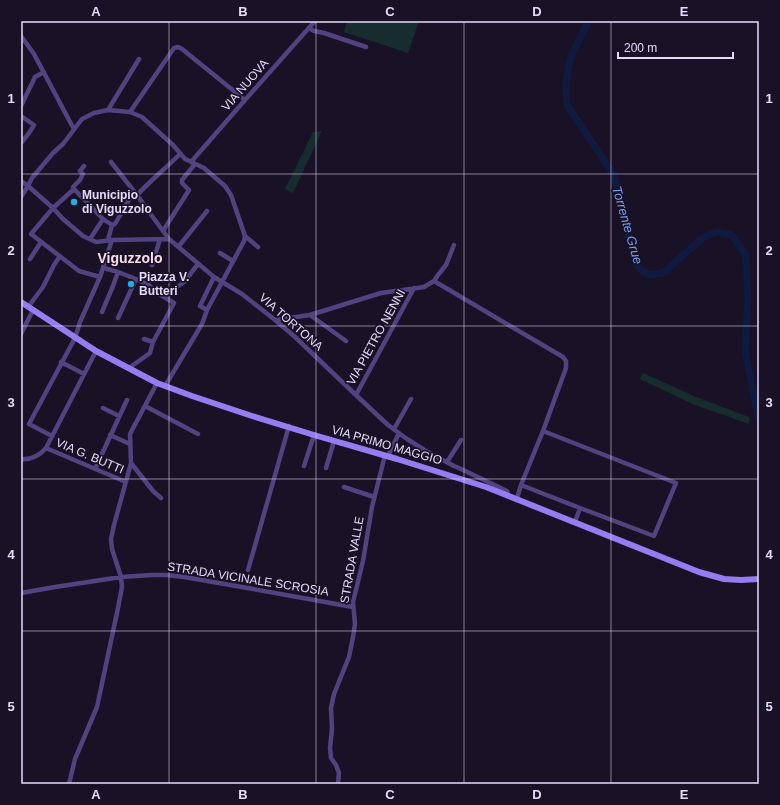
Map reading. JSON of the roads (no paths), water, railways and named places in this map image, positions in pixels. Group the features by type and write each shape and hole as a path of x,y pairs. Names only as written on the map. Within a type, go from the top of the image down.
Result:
{"main road":[{"name":"VIA PRIMO MAGGIO","path":"21,302 96,351 157,384 314,435 457,477 517,498 705,574 724,579 759,579"}],"street":[{"name":"VIA NUOVA","path":"163,231 189,190 182,183 182,180 193,163 245,100 315,21"},
{"path":"309,28 314,31 366,47"},
{"path":"21,36 28,44 44,72 74,129"},
{"path":"130,112 174,48 178,47 245,100"},
{"path":"108,110 139,60"},
{"path":"21,106 35,77 44,72"},
{"path":"21,197 32,178 53,153 63,144 82,119 94,113 108,110 122,110 142,117 173,145 185,159 204,168 225,186 231,195 245,236 258,247"},
{"path":"21,116 34,125 21,143"},
{"path":"52,436 29,424 75,338 80,322 104,268 112,225 136,193 165,169 180,154"},
{"name":"VIA TORTONA","path":"111,162 136,193 169,239 214,277 242,294 276,320 399,434 454,466 507,491 508,495"},
{"path":"84,166 80,171 83,174 82,178 73,187 74,189 53,208 31,234 79,271 100,277"},
{"path":"21,181 83,236 96,242 110,240 169,239"},
{"path":"74,189 103,219 112,225"},
{"path":"179,246 207,211"},
{"path":"90,239 103,219"},
{"path":"166,386 202,324 207,310 245,236"},
{"path":"152,265 160,239"},
{"path":"30,259 41,242"},
{"path":"276,320 310,315 381,293 424,287 434,281 446,265 454,246"},
{"path":"220,253 233,261"},
{"path":"21,334 30,309 60,256"},
{"path":"167,299 171,291 184,282 198,264"},
{"path":"104,268 149,285 154,291 174,303 153,342 150,353 129,368"},
{"path":"102,312 118,274"},
{"path":"207,310 200,306 214,277"},
{"path":"118,318 136,279"},
{"path":"434,281 518,330 566,361 566,368 517,498"},
{"name":"VIA PIETRO NENNI","path":"356,395 414,288"},
{"path":"310,315 346,341"},
{"path":"144,339 153,342"},
{"path":"21,459 29,459 36,456 42,453 46,448 96,351"},
{"path":"61,362 84,374"},
{"path":"68,784 75,759 96,707 122,587 121,577 112,549 111,539 131,463 130,434 157,384"},
{"path":"394,429 411,399"},
{"path":"95,469 126,400"},
{"path":"145,406 198,434"},
{"path":"103,408 119,416"},
{"path":"248,570 289,426"},
{"path":"521,486 654,536 676,483 543,431"},
{"name":"STRADA VALLE","path":"338,784 339,773 331,758 330,748 332,729 331,708 334,694 349,657 352,643 355,624 353,602 363,561 374,497 386,456 399,434"},
{"path":"110,435 130,444"},
{"path":"304,466 314,435"},
{"path":"448,462 461,440"},
{"path":"326,468 334,441"},
{"name":"VIA G. BUTTI","path":"46,448 126,482"},
{"path":"131,463 153,491 161,498"},
{"path":"454,466 457,477"},
{"path":"344,487 374,497"},
{"path":"575,522 580,508"},
{"name":"STRADA VICINALE SCROSIA","path":"21,593 121,577 152,575 184,577 353,607"}],"waterway":[{"name":"Torrente Grue","path":"588,21 571,57 566,81 567,105 614,175 631,246 638,267 648,275 663,273 704,237 717,232 732,235 746,255 748,300 745,351 759,420"}],"place":[{"name":"Municipio di Viguzzolo","path":"74,202"},
{"name":"Piazza V. Butteri","path":"131,284"}],"district":[{"name":"Viguzzolo","path":"130,258"}]}
